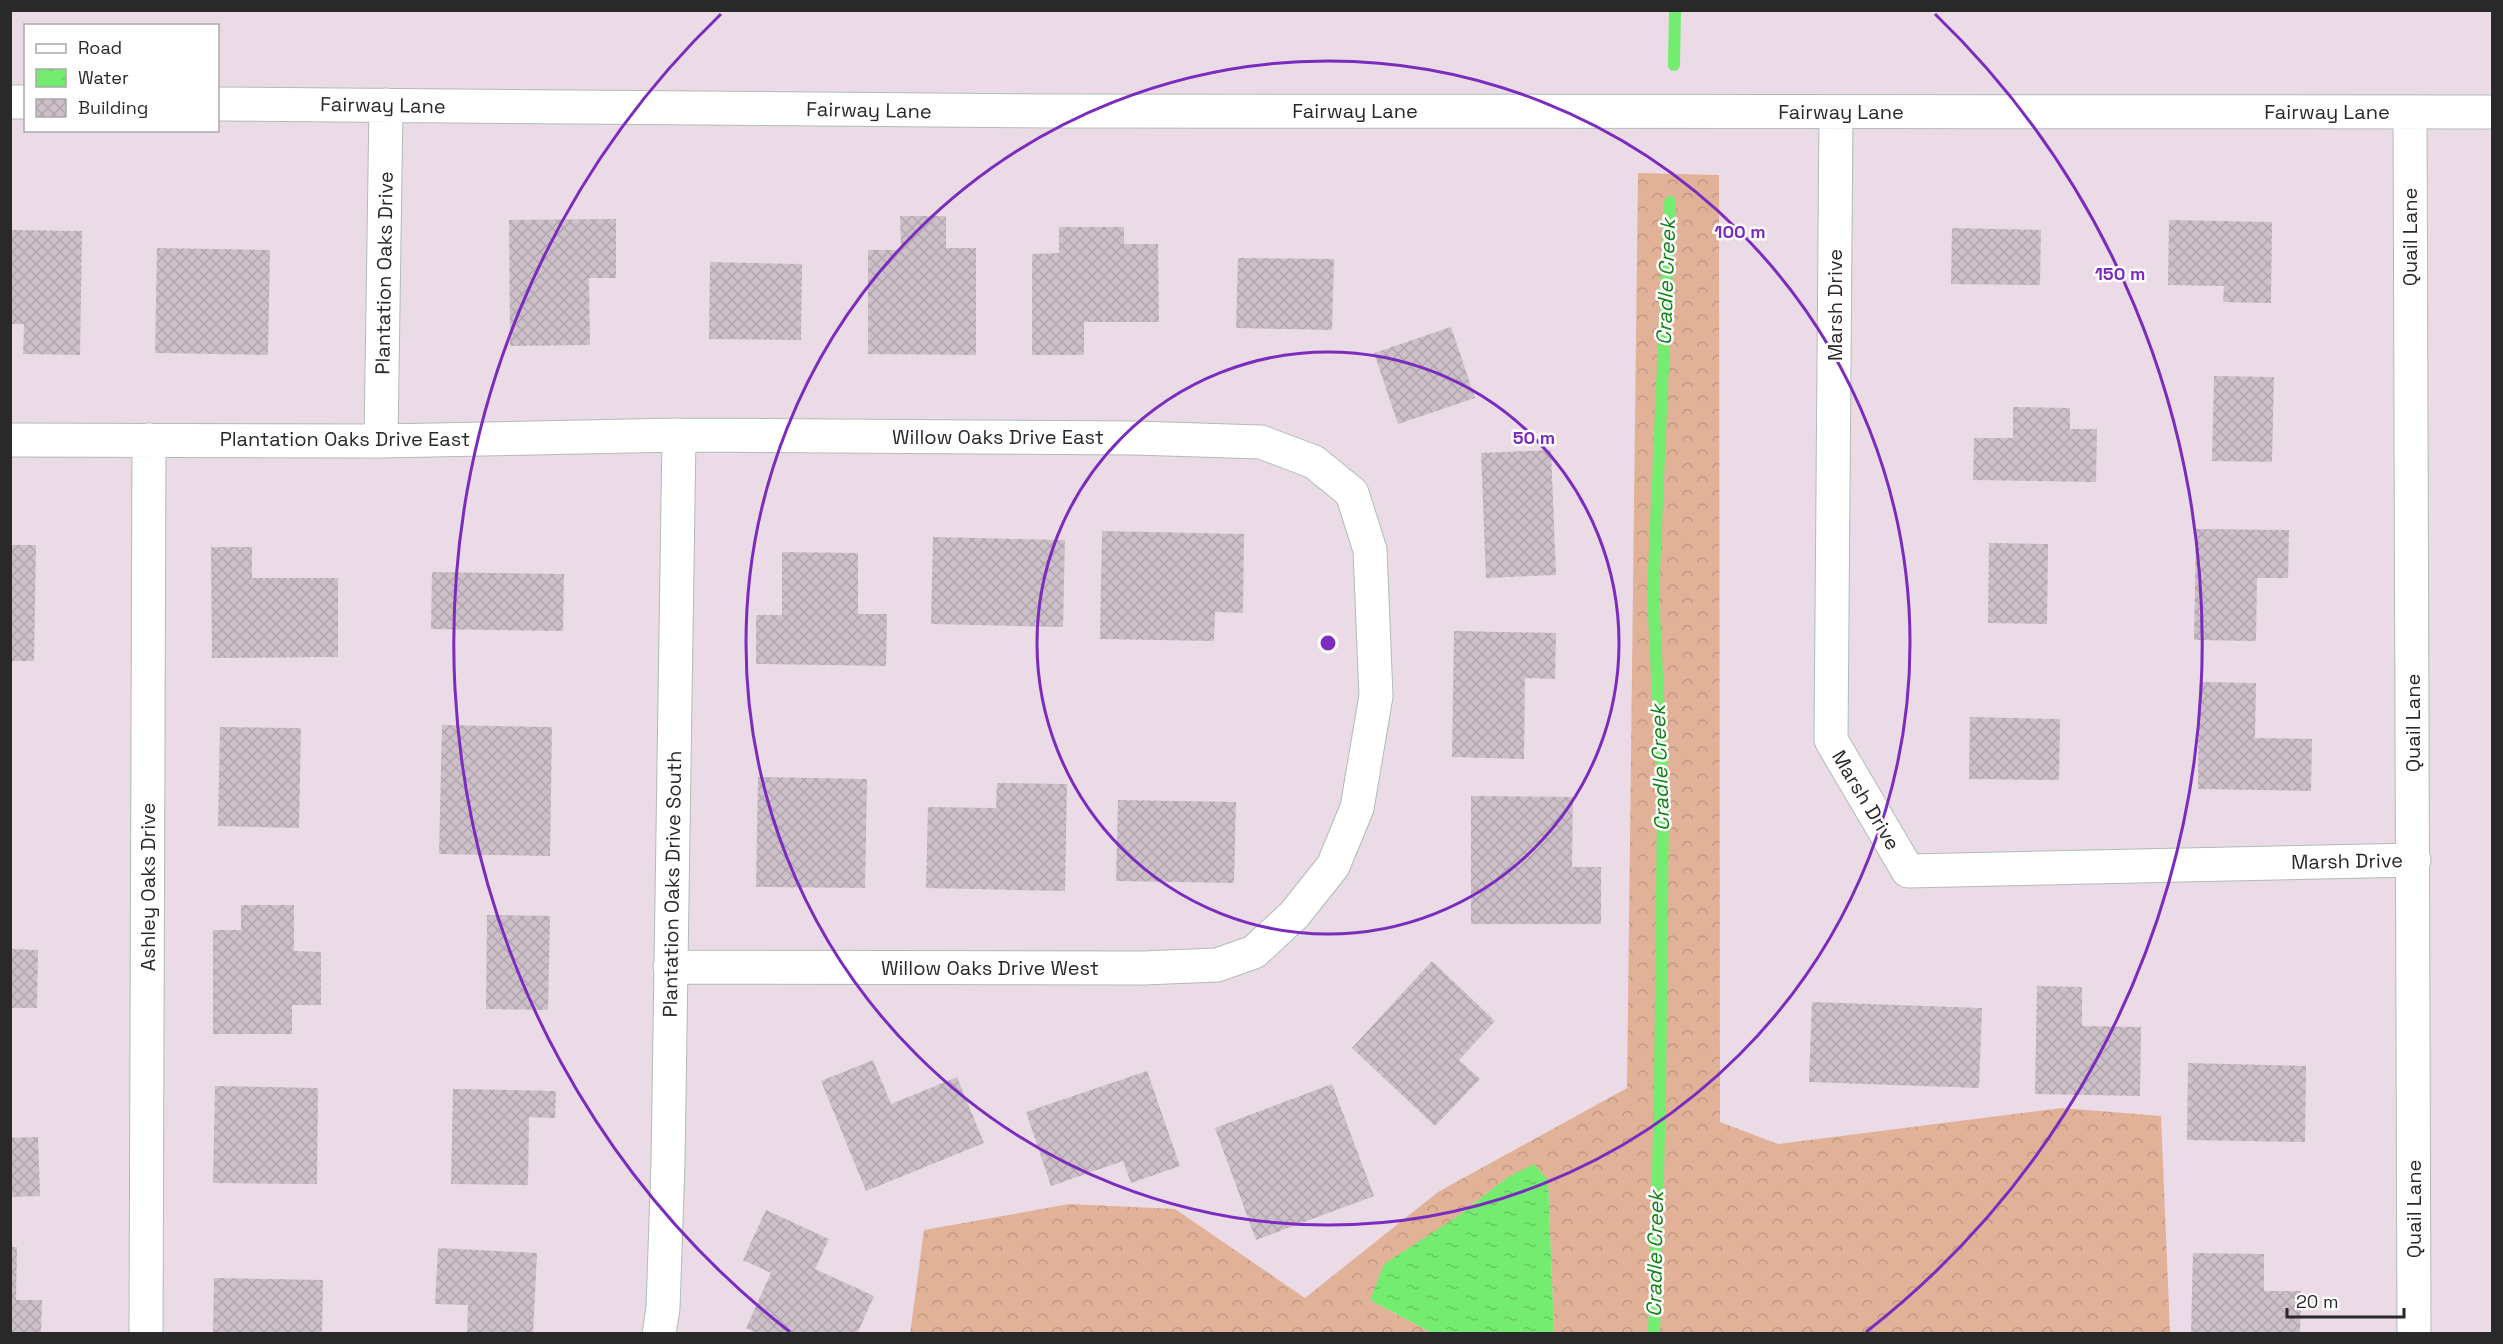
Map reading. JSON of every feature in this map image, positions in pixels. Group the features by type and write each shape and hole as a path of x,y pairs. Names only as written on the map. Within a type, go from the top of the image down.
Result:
{"street":[{"name":"Fairway Lane","path":"219,104 1040,111 2493,112"},
{"name":"Plantation Oaks Drive","path":"381,441 386,105"},
{"name":"Quail Lane","path":"2410,112 2415,1334"},
{"name":"Marsh Drive","path":"1836,113 1831,740 1908,871 2414,860"},
{"name":"Plantation Oaks Drive East","path":"10,440 381,441 679,435"},
{"name":"Willow Oaks Drive East","path":"679,435 1136,438 1261,442 1314,462 1352,493 1370,550 1376,696 1357,808 1334,866 1294,915"},
{"name":"Plantation Oaks Drive South","path":"659,1334 663,1308 668,1163 679,435"},
{"name":"Ashley Oaks Drive","path":"146,1334 149,440"},
{"name":"Willow Oaks Drive West","path":"670,968 1143,968 1217,965 1254,952 1294,915"}],"green space":[{"path":"1638,173 1719,175 1720,1122 1778,1144 2062,1108 2161,1116 2170,1333 1554,1333 1548,1180 1508,1177 1455,1218 1370,1300 1432,1333 910,1334 924,1230 1069,1204 1175,1209 1305,1298 1438,1192 1627,1088"}],"water":[{"path":"1534,1164 1548,1180 1554,1333 1432,1333 1370,1300 1384,1264 1455,1218 1508,1177"}],"building":[{"path":"900,216 946,216 946,248 976,248 976,355 868,354 868,250 901,250"},
{"path":"616,219 616,278 589,278 590,345 510,346 509,220"},
{"path":"2169,220 2272,222 2271,303 2223,302 2224,286 2168,285"},
{"path":"1059,227 1124,227 1124,244 1158,244 1159,322 1084,322 1084,355 1032,355 1032,254 1059,253"},
{"path":"1952,228 2041,230 2040,285 1951,284"},
{"path":"10,230 82,231 80,355 23,354 24,324 10,324"},
{"path":"157,248 270,250 268,355 155,353"},
{"path":"1238,258 1334,259 1332,330 1236,328"},
{"path":"710,262 802,264 801,340 709,339"},
{"path":"1451,327 1475,398 1398,424 1374,353"},
{"path":"2214,376 2274,377 2272,462 2212,461"},
{"path":"2013,407 2070,408 2070,429 2097,429 2096,482 1973,480 1974,438 2013,438"},
{"path":"1551,450 1556,575 1486,578 1481,453"},
{"path":"2196,529 2289,530 2288,578 2257,578 2256,641 2194,640"},
{"path":"1102,531 1244,534 1243,613 1215,612 1214,641 1100,639"},
{"path":"933,537 1065,540 1063,627 931,624"},
{"path":"1989,543 2048,544 2047,624 1988,623"},
{"path":"10,545 36,545 34,661 10,661"},
{"path":"211,547 252,547 252,578 338,578 338,657 212,658"},
{"path":"782,552 858,553 858,614 887,614 886,666 756,664 756,615 782,615"},
{"path":"432,572 564,574 563,631 431,629"},
{"path":"1454,631 1556,633 1555,679 1525,678 1524,759 1452,757"},
{"path":"2199,682 2256,683 2255,738 2312,739 2311,791 2198,789"},
{"path":"1970,717 2060,719 2059,780 1969,779"},
{"path":"442,725 552,727 550,856 439,854"},
{"path":"220,727 301,728 299,828 218,826"},
{"path":"758,777 867,779 865,888 756,887"},
{"path":"997,783 1067,784 1065,891 926,888 928,807 996,808"},
{"path":"1471,796 1573,797 1572,867 1601,867 1601,924 1471,924"},
{"path":"1118,800 1236,802 1234,883 1116,881"},
{"path":"241,905 294,905 294,951 321,952 321,1005 292,1005 292,1034 213,1034 213,930 241,930"},
{"path":"487,915 550,916 548,1010 486,1009"},
{"path":"10,949 38,950 37,1008 10,1008"},
{"path":"1432,961 1495,1021 1459,1060 1480,1079 1435,1126 1352,1048"},
{"path":"2037,986 2082,987 2082,1026 2141,1027 2140,1096 2035,1094"},
{"path":"1812,1002 1982,1008 1979,1088 1809,1082"},
{"path":"873,1060 891,1104 957,1077 984,1143 866,1191 821,1081"},
{"path":"2188,1063 2306,1066 2305,1142 2187,1140"},
{"path":"1147,1071 1180,1166 1131,1183 1123,1161 1051,1186 1026,1112"},
{"path":"1332,1084 1374,1196 1256,1240 1215,1128"},
{"path":"215,1086 318,1088 317,1184 213,1183"},
{"path":"453,1089 556,1091 555,1118 529,1117 528,1185 451,1184"},
{"path":"38,1137 40,1196 10,1197 10,1138"},
{"path":"766,1210 829,1239 815,1269 874,1296 857,1334 758,1334 746,1328 771,1273 743,1260"},
{"path":"10,1247 17,1247 16,1300 42,1300 41,1334 10,1334"},
{"path":"438,1248 537,1253 533,1334 467,1334 468,1305 435,1304"},
{"path":"2193,1253 2264,1254 2264,1291 2301,1291 2300,1334 2191,1334"},
{"path":"214,1278 323,1280 322,1334 213,1334"}],"waterway":[{"name":"Cradle Creek","path":"1674,65 1675,10"},
{"name":"Cradle Creek","path":"1654,1334 1660,1089 1663,799 1653,594 1670,202"}]}
